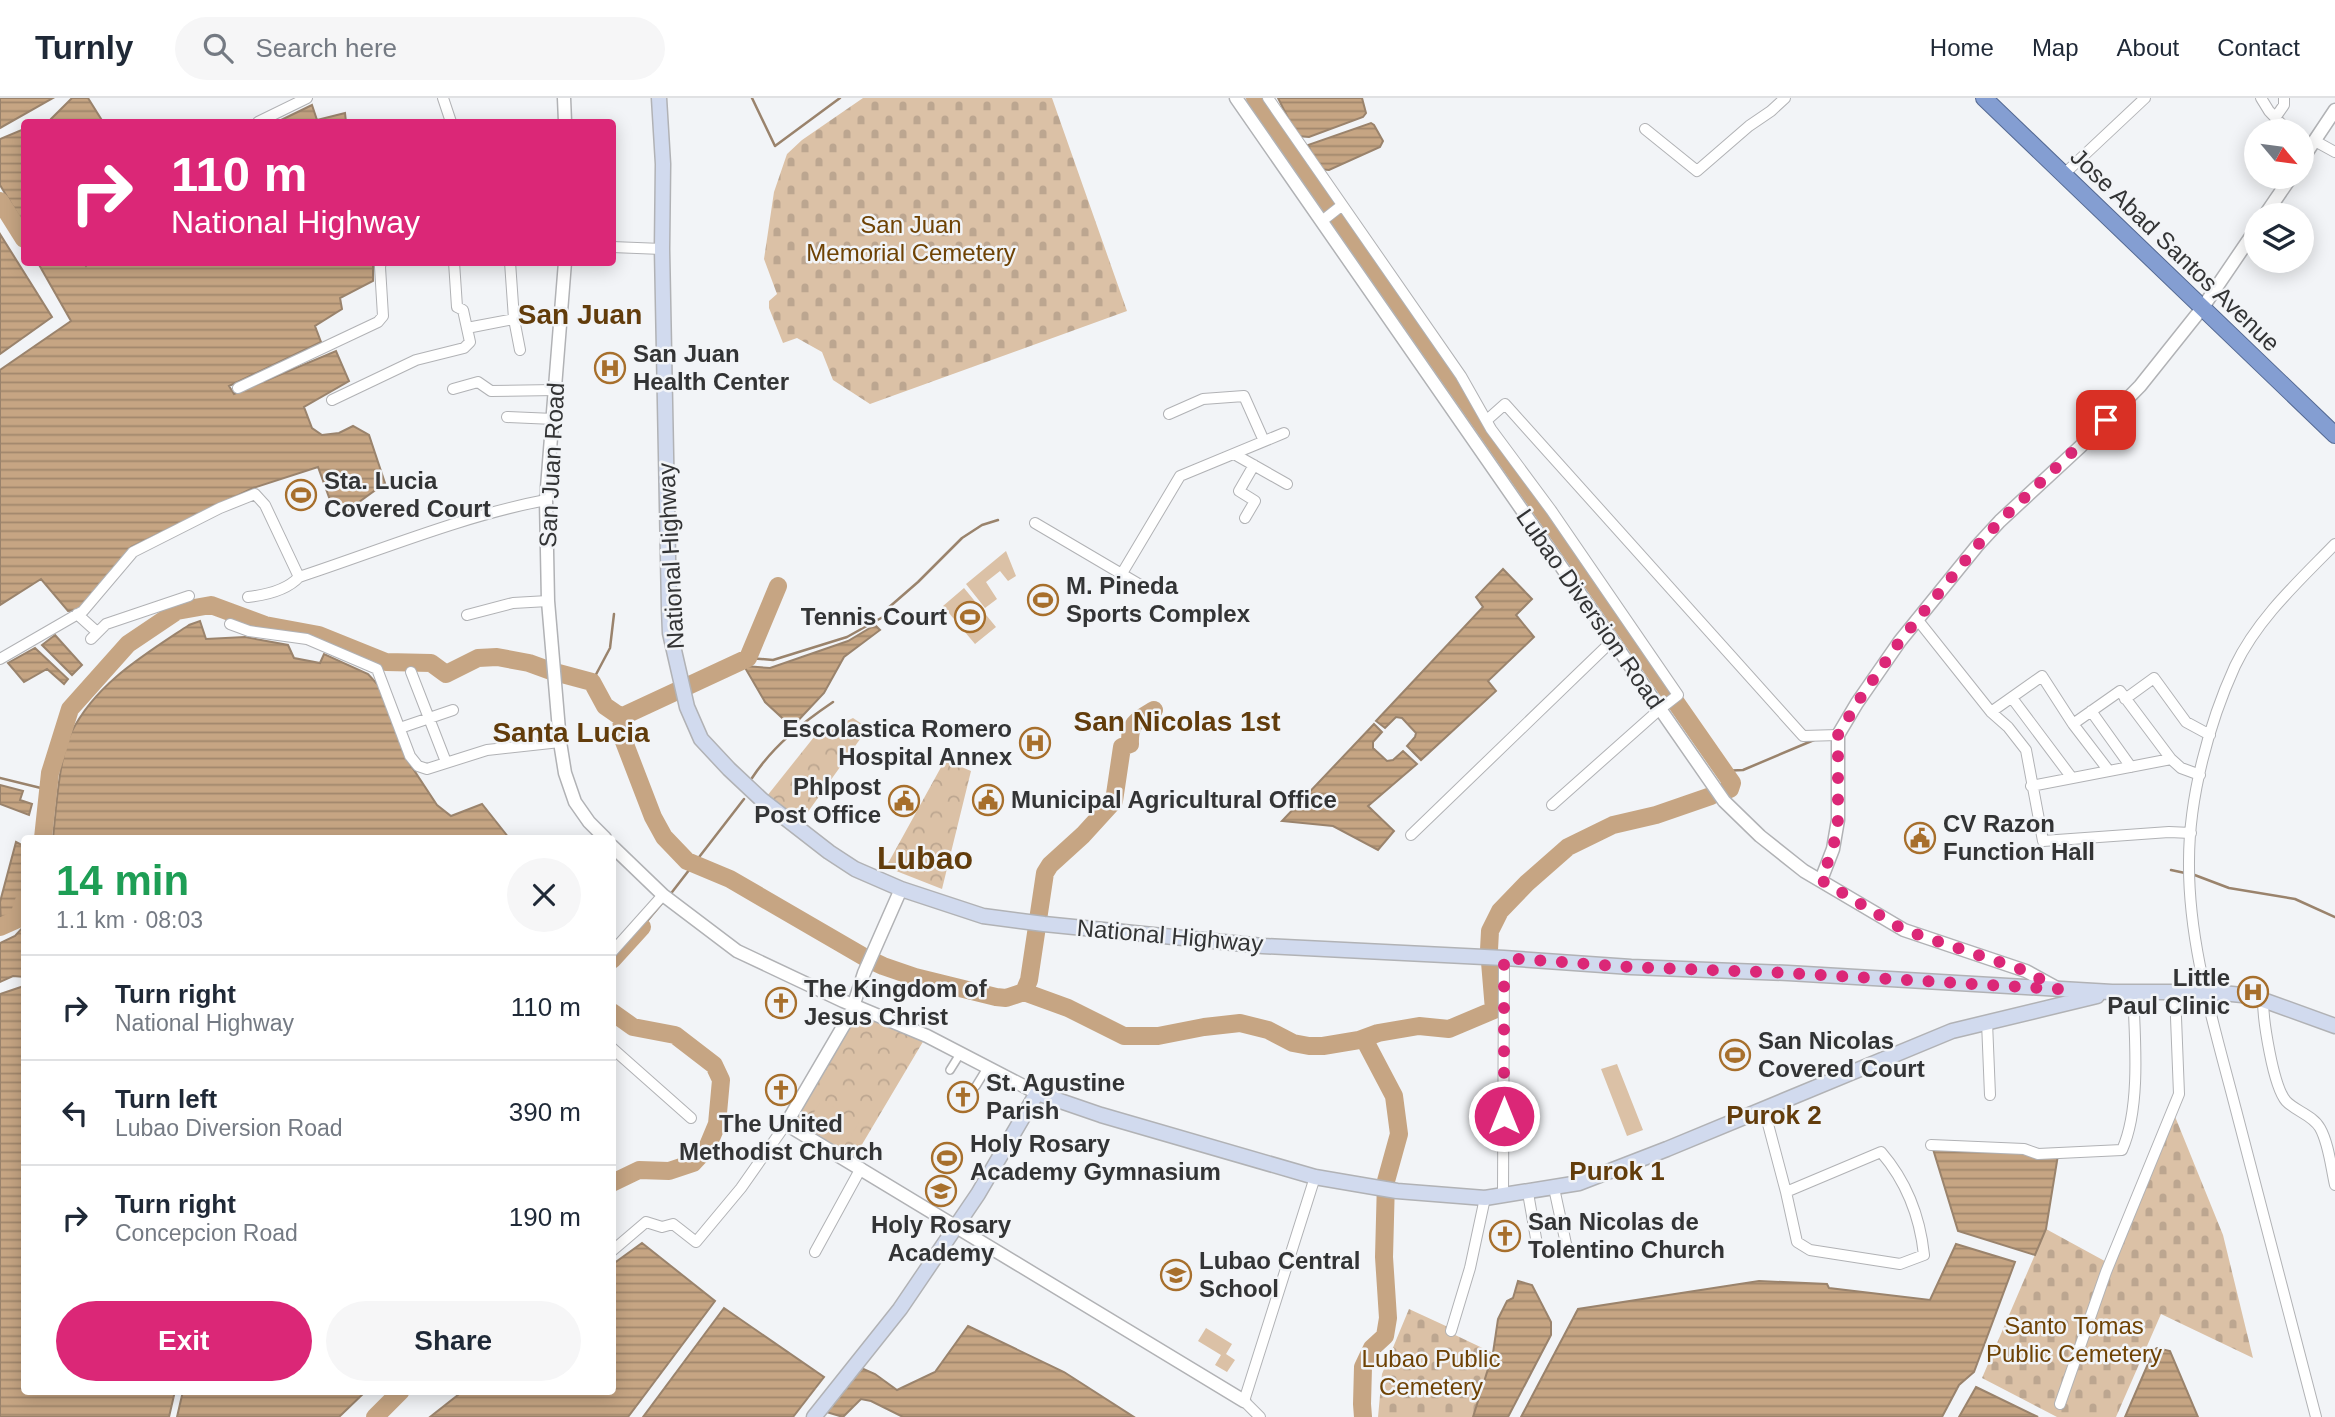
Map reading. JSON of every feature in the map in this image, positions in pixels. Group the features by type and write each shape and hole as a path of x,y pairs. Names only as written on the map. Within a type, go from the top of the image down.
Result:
{"highway":[{"name":"Jose Abad Santos Avenue","path":"1984,98 2335,435"}],"main road":[{"name":"National Highway","path":"659,98 663,164 670,633 687,707 701,739 762,800 847,863 901,889 983,916 1022,922 1263,946 2112,992 2206,992 2263,1000 2335,1026"},
{"path":"814,1417 900,1309 956,1228 1037,1093 1101,1115 1315,1177 1397,1191 1485,1198 1579,1183 1952,1031 2112,992"}],"street":[{"path":"264,119 307,98"},
{"path":"443,98 450,119"},
{"path":"564,98 565,119"},
{"name":"Lubao Diversion Road","path":"1236,98 1324,219 1724,801 1804,872 1904,930 2026,971 2058,989"},
{"path":"1268,98 1340,207 1461,376 1491,429 1551,510 1678,695 1552,805"},
{"path":"1645,129 1697,172 1749,126 1786,98"},
{"path":"2063,175 2145,98"},
{"path":"2261,98 2275,118 2284,105 2284,98"},
{"path":"2314,139 2335,110"},
{"path":"2314,151 2335,152"},
{"path":"1324,219 1340,207"},
{"path":"616,247 663,249"},
{"path":"1821,880 1833,849 1838,820 1838,735 1857,703 1917,619 1964,561 2000,521 2081,446 2140,386 2203,307 2244,247"},
{"path":"238,388 378,322 383,316 380,266"},
{"path":"332,400 416,360 464,348 470,342 463,310 457,307 454,266"},
{"path":"510,266 514,319 520,350"},
{"name":"San Juan Road","path":"565,266 546,500 548,601 565,774 575,802 602,835"},
{"path":"467,328 514,319"},
{"path":"453,389 478,382 491,391 556,390"},
{"path":"1169,414 1203,399 1244,397 1264,441"},
{"path":"1487,420 1505,404 1803,736 1838,735"},
{"path":"507,417 554,419"},
{"path":"1121,575 1180,476 1284,433"},
{"path":"1234,454 1287,484"},
{"path":"1245,518 1255,500 1239,491 1254,466"},
{"path":"0,659 83,611 133,552 220,508 255,494 265,505 299,577"},
{"path":"248,597 292,585 299,577 476,517 546,500"},
{"path":"1035,523 1142,586"},
{"path":"2316,1417 2206,992 2191,913 2189,876 2191,833 2200,775 2212,723 2236,664 2281,599 2335,544"},
{"path":"77,614 94,636 106,624 190,596"},
{"path":"467,615 513,603 548,601"},
{"path":"1917,619 1991,712 2008,727 2026,750 2043,841 2169,832 2191,833"},
{"path":"230,624 249,631 307,639 377,669 410,757 418,766 427,769 487,750 560,742"},
{"path":"1411,835 1612,641"},
{"path":"411,672 446,762"},
{"path":"1991,712 2042,676 2109,771"},
{"path":"2125,699 2154,678 2186,722 2210,735"},
{"path":"2073,723 2120,691 2171,759 2181,768 2200,775"},
{"path":"2012,698 2072,778"},
{"path":"400,729 430,716 453,710"},
{"path":"2091,711 2131,766"},
{"path":"2031,786 2171,759"},
{"path":"616,850 666,898 737,951 843,1002 927,1036 1037,1093"},
{"path":"616,1248 646,1222 662,1227 673,1224 696,1242 741,1188 786,1124 844,1026 901,889"},
{"path":"616,948 666,898"},
{"path":"1502,958 1503,1195"},
{"path":"1931,1145 2024,1149 2038,1154 2122,1150 2128,1136 2134,1085 2136,1051 2133,992"},
{"path":"2060,1404 2106,1272 2179,1094 2175,992"},
{"path":"2263,1000 2263,1018 2269,1051 2283,1097 2319,1127 2335,1185"},
{"path":"1987,1023 1990,1095"},
{"path":"616,1052 691,1118"},
{"path":"950,1070 960,1054"},
{"path":"976,1086 987,1068"},
{"path":"1764,1109 1797,1242 1810,1250 1900,1264 1924,1255 1921,1232 1906,1188 1894,1167 1881,1152 1786,1192"},
{"path":"786,1124 1244,1401 1259,1417"},
{"path":"2323,1136 2335,1135"},
{"path":"815,1252 861,1168"},
{"path":"1244,1401 1315,1177"},
{"path":"1554,1188 1568,1253"},
{"path":"1528,1193 1537,1244"},
{"path":"1451,1331 1470,1268 1485,1198"}],"green space":[{"name":"San Juan Memorial Cemetery","path":"863,98 1052,98 1127,311 870,404 833,380 822,352 797,338 783,343 769,308 769,301 777,294 764,259 774,192 787,154 802,140"},
{"name":"Tennis Court","path":"1006,551 1016,576 1008,581 1000,571 986,582 997,599 985,608 966,584"},
{"name":"Tennis Court","path":"964,588 996,627 975,644 943,606"},
{"path":"853,718 868,728 800,823 767,796 814,737"},
{"path":"945,760 971,771 942,889 886,867"},
{"path":"858,1015 866,1015 924,1040 854,1158 794,1120 851,1022"},
{"path":"1617,1064 1643,1130 1627,1136 1601,1069"},
{"path":"822,1100 859,1123 844,1146 807,1123"},
{"name":"Santo Tomas Public Cemetery","path":"2174,1114 2223,1235 2253,1358 2161,1314 2116,1417 2057,1417 1982,1378 2046,1229 2112,1265"},
{"name":"Lubao Public Cemetery","path":"1409,1309 1448,1327 1453,1334 1493,1353 1473,1417 1378,1417 1382,1374"},
{"path":"1206,1328 1232,1344 1226,1354 1235,1360 1227,1372 1215,1365 1221,1355 1198,1341"}],"shaded area":[{"path":"0,98 53,98 0,128"},
{"path":"72,98 88,98 101,119 51,119"},
{"path":"1278,98 1362,98 1366,113 1363,117 1309,137 1297,136"},
{"path":"312,105 317,119 283,119"},
{"path":"345,113 346,119 321,119"},
{"path":"1371,123 1383,141 1380,147 1329,170 1319,169 1308,145"},
{"path":"21,130 21,220 0,185 0,139"},
{"path":"0,234 52,317 0,354"},
{"path":"40,266 373,266 373,281 340,298 342,309 315,326 321,342 229,386 234,394 336,351 349,381 304,407 312,428 322,435 339,433 353,426 369,435 385,483 348,510 330,500 318,467 253,488 131,547 81,610 68,611 41,579 0,605 0,370 71,321"},
{"path":"1503,569 1532,599 1516,615 1534,637 1488,681 1496,691 1421,760 1407,746 1416,733 1402,718 1396,717 1385,728 1376,721 1483,607 1476,597"},
{"path":"200,621 206,639 245,637 288,645 294,658 320,663 324,654 368,674 380,687 406,758 437,805 451,816 482,804 507,835 53,835 64,756 71,733 81,715 122,672 189,625"},
{"path":"875,625 880,630 844,657 824,693 792,727 765,702 744,666 770,668 848,641"},
{"path":"55,635 82,665 72,675 42,645"},
{"path":"35,648 68,679 64,684 47,669 24,682 8,663"},
{"path":"1374,724 1382,732 1373,742 1373,748 1387,761 1393,760 1403,751 1417,764 1368,806 1394,831 1378,850 1333,826 1282,821"},
{"path":"0,785 23,791 20,800 32,804 29,815 0,804"},
{"path":"16,842 21,844 21,899 16,915 1,925 0,902"},
{"path":"21,929 21,977 13,976 0,982 0,943 15,936"},
{"path":"21,987 21,1395 174,1395 169,1417 0,1417 0,994"},
{"path":"1933,1149 2058,1155 2046,1229 2035,1255 1958,1231"},
{"path":"642,1243 715,1301 628,1417 430,1417 458,1395 616,1395 616,1262"},
{"path":"1956,1244 2015,1262 1974,1372 1959,1385 1942,1417 1521,1417 1578,1309 1759,1281 1827,1284 1829,1288 1930,1300"},
{"path":"1518,1281 1532,1285 1551,1322 1551,1335 1508,1417 1473,1417 1493,1353 1498,1319 1507,1301 1513,1298"},
{"path":"724,1308 824,1377 793,1417 643,1417"},
{"path":"968,1326 1064,1372 1134,1417 903,1417 871,1401 861,1399 843,1417 823,1411 859,1367 875,1374 897,1390 935,1372"},
{"path":"2157,1348 2170,1351 2198,1417 2125,1417"},
{"path":"1976,1387 2038,1417 1959,1417"},
{"path":"182,1395 362,1395 339,1417 177,1417"}],"waterway":[{"path":"752,98 775,146 840,98"},
{"path":"1255,98 1732,783 1727,790"},
{"path":"0,201 21,234"},
{"path":"748,658 773,660 847,637 883,617 887,609 962,538 982,525 998,520"},
{"path":"43,835 50,773 70,709 128,644 177,611 211,605 265,625 319,635 386,662 431,663 446,674 478,658 497,657 529,663 592,682 605,706 621,717 748,658 778,586"},
{"path":"592,682 610,648 614,614"},
{"path":"752,778 789,736 833,702"},
{"path":"621,717 623,739 653,817 664,837 687,861 730,879 883,966 915,977 1006,998 1024,992 1029,980 1045,873 1114,801 1122,747 1130,744 1135,723 1154,710"},
{"path":"1722,771 1743,770 1814,740"},
{"path":"0,778 49,790"},
{"path":"1024,992 1068,1008 1124,1036 1158,1036 1240,1023 1268,1030 1293,1043 1323,1046 1419,1026 1449,1029 1494,1010 1490,931 1500,911 1527,883 1568,847 1613,825 1656,815 1711,796"},
{"path":"669,896 744,799"},
{"path":"2171,870 2185,873"},
{"path":"2192,874 2229,888 2295,899 2335,917"},
{"path":"642,927 664,901"},
{"path":"0,927 18,919 21,910"},
{"path":"616,956 642,927"},
{"path":"616,1015 633,1027 675,1035 714,1065 721,1080 717,1124 707,1148 693,1163 669,1171 639,1170 616,1181"},
{"path":"1363,1417 1363,1367 1372,1348 1385,1336 1388,1318 1384,1257 1386,1181 1399,1134 1394,1096 1364,1039"},
{"path":"375,1417 397,1395"}],"place":[{"name":"San Juan Health Center","path":"610,368"},
{"name":"Sta. Lucia Covered Court","path":"301,495"},
{"name":"M. Pineda Sports Complex","path":"1043,600"},
{"name":"Tennis Court","path":"970,617"},
{"name":"Escolastica Romero Hospital Annex","path":"1035,743"},
{"name":"Municipal Agricultural Office","path":"988,800"},
{"name":"Phlpost Post Office","path":"904,801"},
{"name":"CV Razon Function Hall","path":"1920,838"},
{"name":"Little Paul Clinic","path":"2253,992"},
{"name":"The Kingdom of Jesus Christ","path":"781,1003"},
{"name":"San Nicolas Covered Court","path":"1735,1055"},
{"name":"The United Methodist Church","path":"781,1090"},
{"name":"St. Agustine Parish","path":"963,1097"},
{"name":"Holy Rosary Academy Gymnasium","path":"947,1158"},
{"name":"Holy Rosary Academy","path":"941,1191"},
{"name":"San Nicolas de Tolentino Church","path":"1505,1236"},
{"name":"Lubao Central School","path":"1176,1275"}],"district":[{"name":"San Juan","path":"580,314"},
{"name":"San Nicolas 1st","path":"1177,721"},
{"name":"Santa Lucia","path":"571,732"},
{"name":"Lubao","path":"925,858"},
{"name":"Purok 2","path":"1774,1115"},
{"name":"Purok 1","path":"1617,1171"}],"route":[{"path":"1504,1116 1504,958 2058,989 2026,971 1904,930 1821,880 1833,849 1838,820 1838,735 1857,703 1900,641 1977,546 2106,420"}]}
